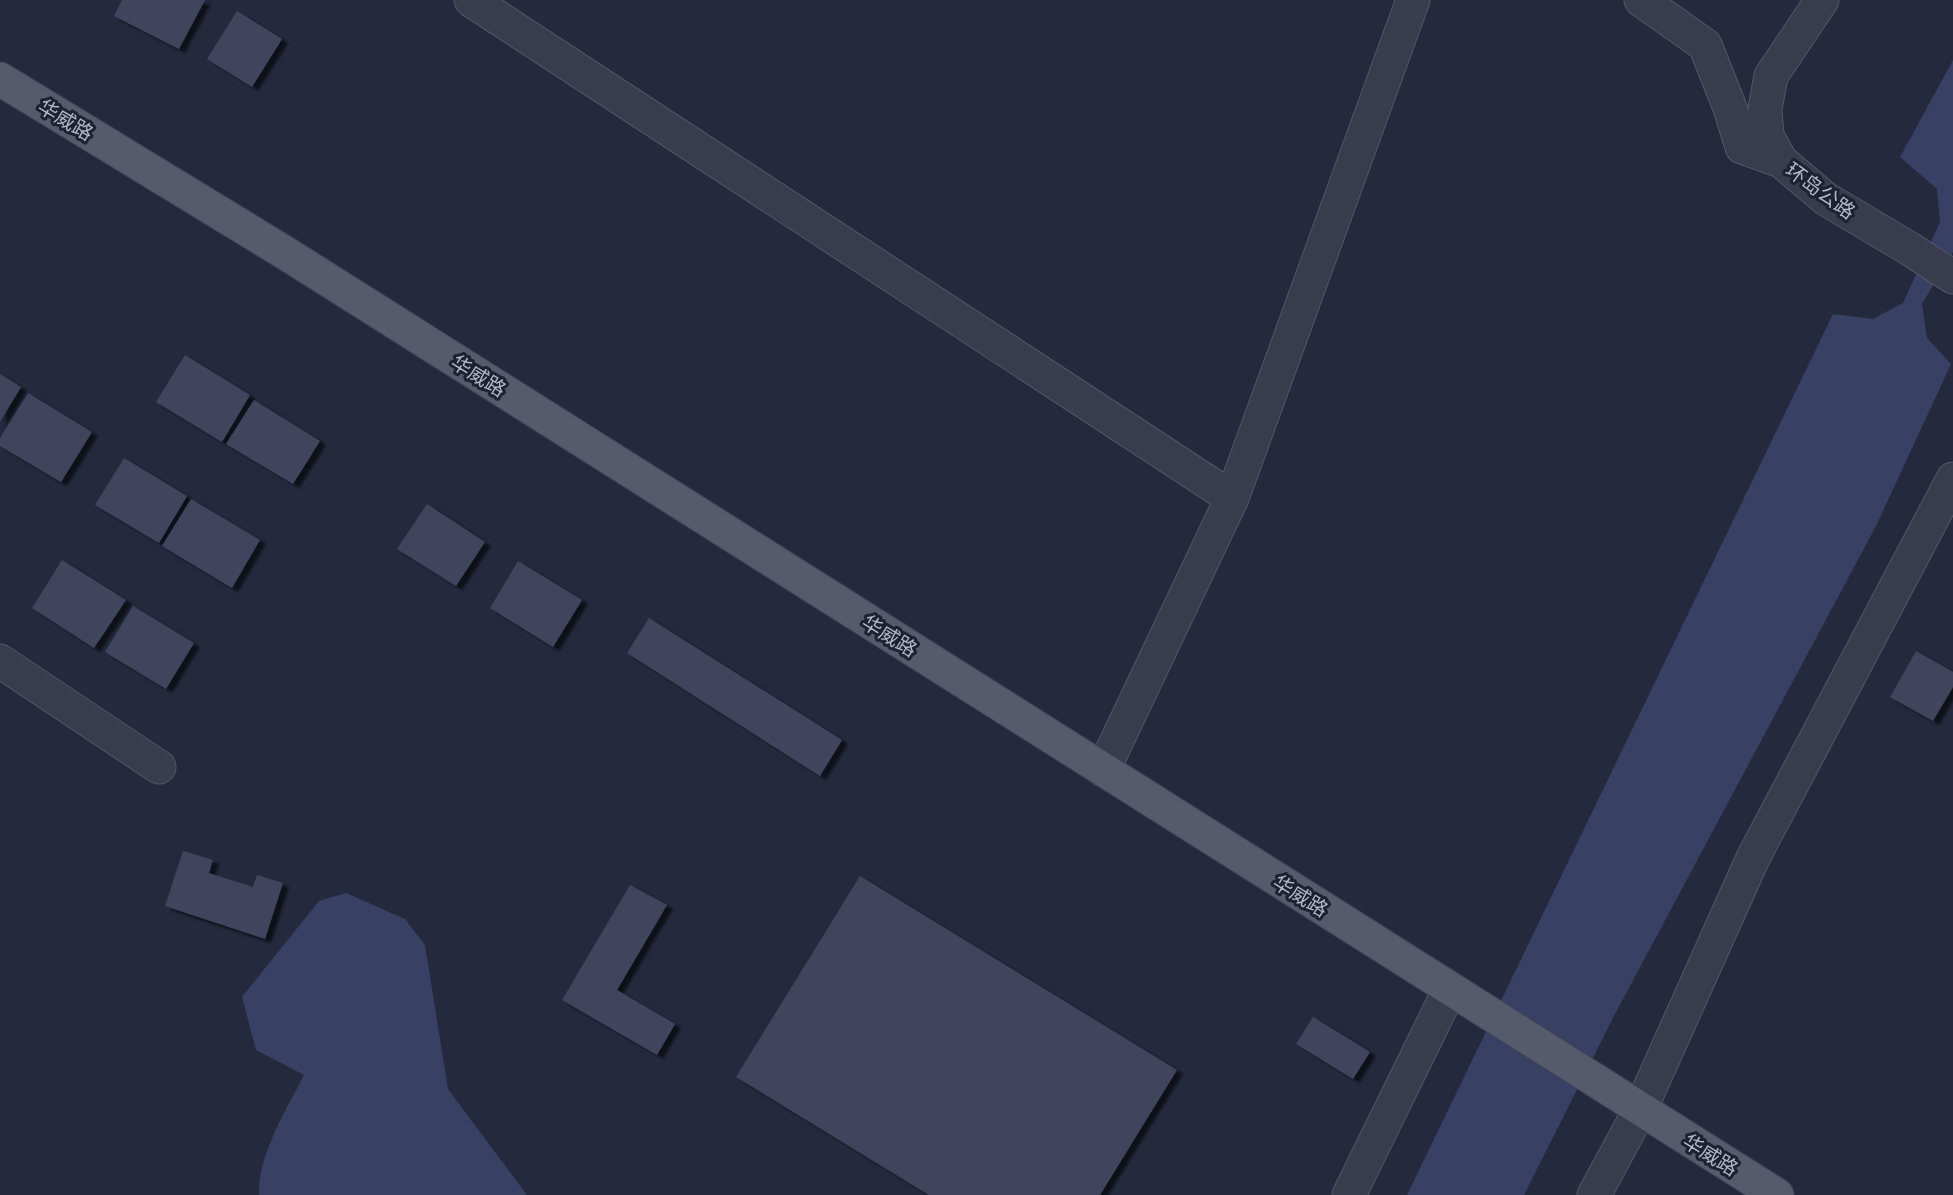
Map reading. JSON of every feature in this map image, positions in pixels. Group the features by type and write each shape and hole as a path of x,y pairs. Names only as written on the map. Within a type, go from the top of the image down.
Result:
{"main road":[{"name":"华威路","path":"0,80 287,254 1777,1195"}],"street":[{"path":"471,0 1232,498"},
{"path":"1103,770 1232,498 1413,0"},
{"path":"1641,0 1705,45 1743,147 1781,161"},
{"name":"环岛公路","path":"1822,0 1771,76 1765,108 1767,136 1781,161 1826,200 1953,277"},
{"path":"1594,1195 1640,1110 1753,858 1953,479"},
{"path":"0,661 159,767"},
{"path":"1349,1195 1450,989"}],"water":[{"path":"1953,60 1953,252 1922,304 1927,338 1951,364 1877,524 1615,1014 1524,1195 1407,1195 1833,314 1873,319 1903,303 1940,222 1937,189 1900,157"},
{"path":"346,893 405,919 425,945 448,1089 527,1195 259,1195 263,1165 274,1133 304,1075 256,1050 242,997 319,901"}],"building":[{"path":"122,0 205,0 179,49 114,16"},
{"path":"237,11 282,39 252,87 207,59"},
{"path":"185,355 250,395 222,442 156,402"},
{"path":"0,374 21,387 0,422"},
{"path":"28,393 92,432 61,482 0,446 0,438"},
{"path":"254,400 320,441 293,484 226,444"},
{"path":"124,458 187,496 159,543 95,505"},
{"path":"191,499 260,540 232,588 162,546"},
{"path":"427,504 485,542 456,586 397,549"},
{"path":"62,560 126,600 94,648 32,608"},
{"path":"518,561 582,600 553,647 490,608"},
{"path":"133,606 194,643 166,689 105,652"},
{"path":"649,618 842,740 820,776 627,653"},
{"path":"1916,651 1953,672 1953,687 1933,721 1890,697"},
{"path":"183,851 213,860 209,873 253,887 257,875 283,883 265,939 165,906"},
{"path":"860,876 1177,1070 1100,1195 929,1195 736,1077"},
{"path":"630,885 667,905 617,990 675,1024 657,1055 562,1000"},
{"path":"1313,1017 1370,1052 1353,1079 1296,1044"}]}
